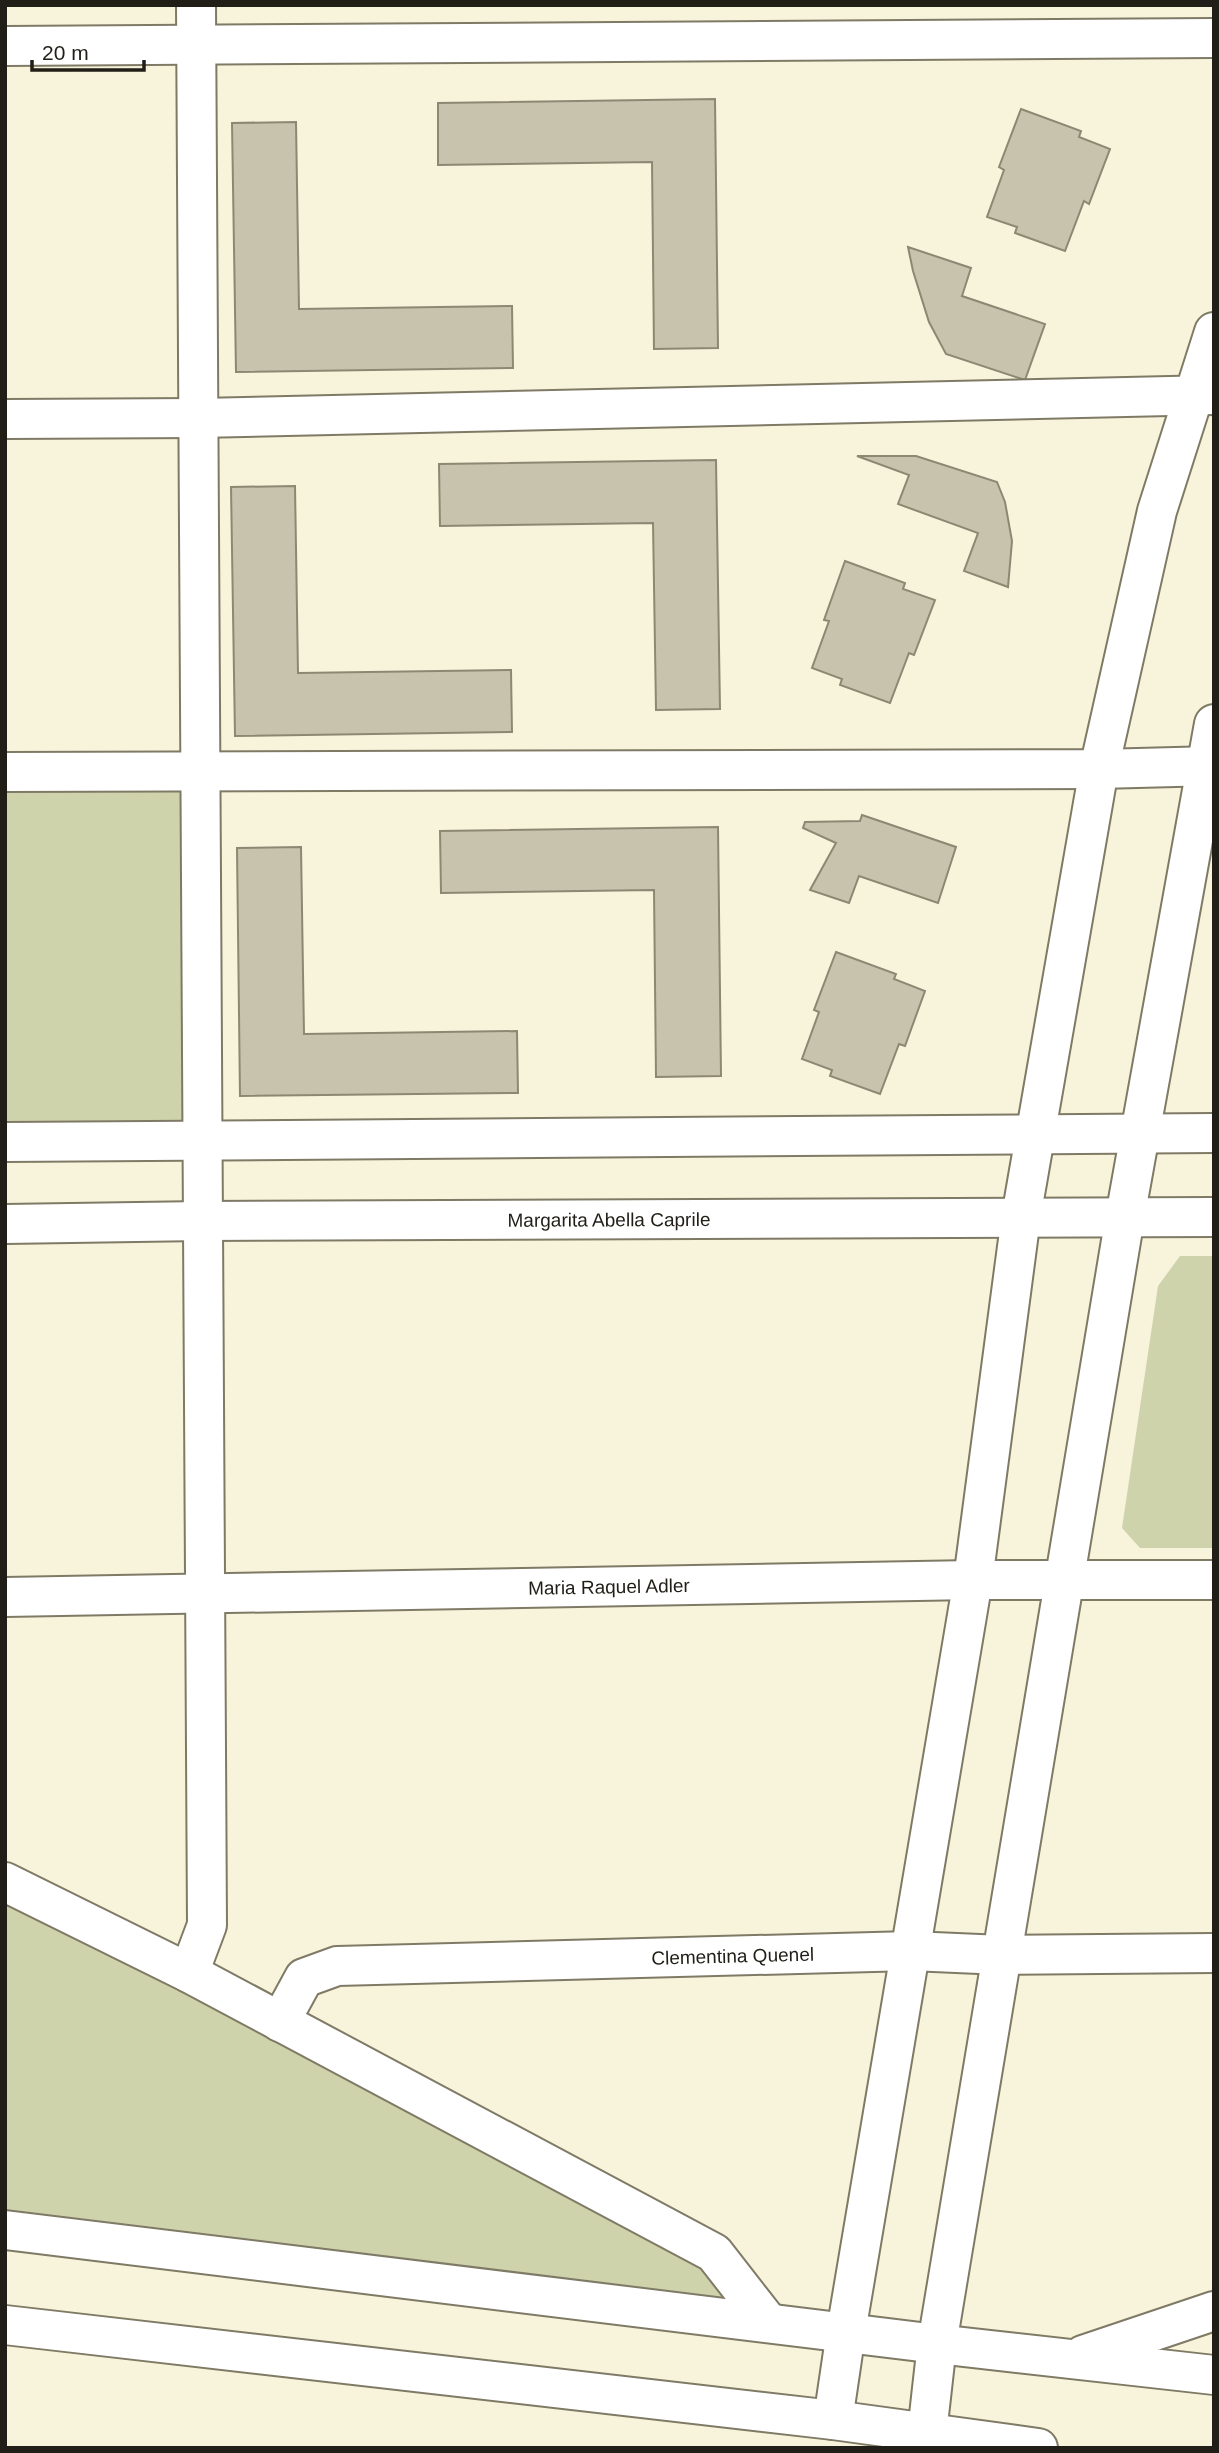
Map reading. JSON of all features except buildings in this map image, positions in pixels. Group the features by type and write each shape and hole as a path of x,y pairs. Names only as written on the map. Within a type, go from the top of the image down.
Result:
{"street":[{"path":"188,1973 207,1925 196,5"},
{"path":"5,46 1214,38"},
{"path":"833,2420 845,2332 974,1580 1021,1217 1099,769 1157,511 1204,395 1214,332"},
{"path":"5,419 199,418 1204,395"},
{"path":"927,2433 937,2344 1125,1217 1209,766 1214,724"},
{"path":"5,772 1099,769 1209,766"},
{"path":"5,1142 1214,1133"},
{"name":"Margarita Abella Caprile","path":"5,1224 202,1220 1214,1217"},
{"name":"Maria Raquel Adler","path":"5,1597 974,1580 1214,1580"},
{"path":"5,1882 188,1973 714,2253 767,2321"},
{"name":"Clementina Quenel","path":"280,2022 304,1978 337,1966 911,1951 1002,1955 1214,1953"},
{"path":"5,2230 767,2321 937,2344 1214,2375"},
{"path":"1072,2359 1214,2311"},
{"path":"5,2325 833,2420 1038,2448"}],"green space":[{"path":"199,771 202,1140 5,1142 5,772"},
{"path":"1180,1256 1214,1256 1214,1548 1140,1548 1122,1528 1158,1286"},
{"path":"5,1890 714,2253 767,2321 5,2230"}]}
